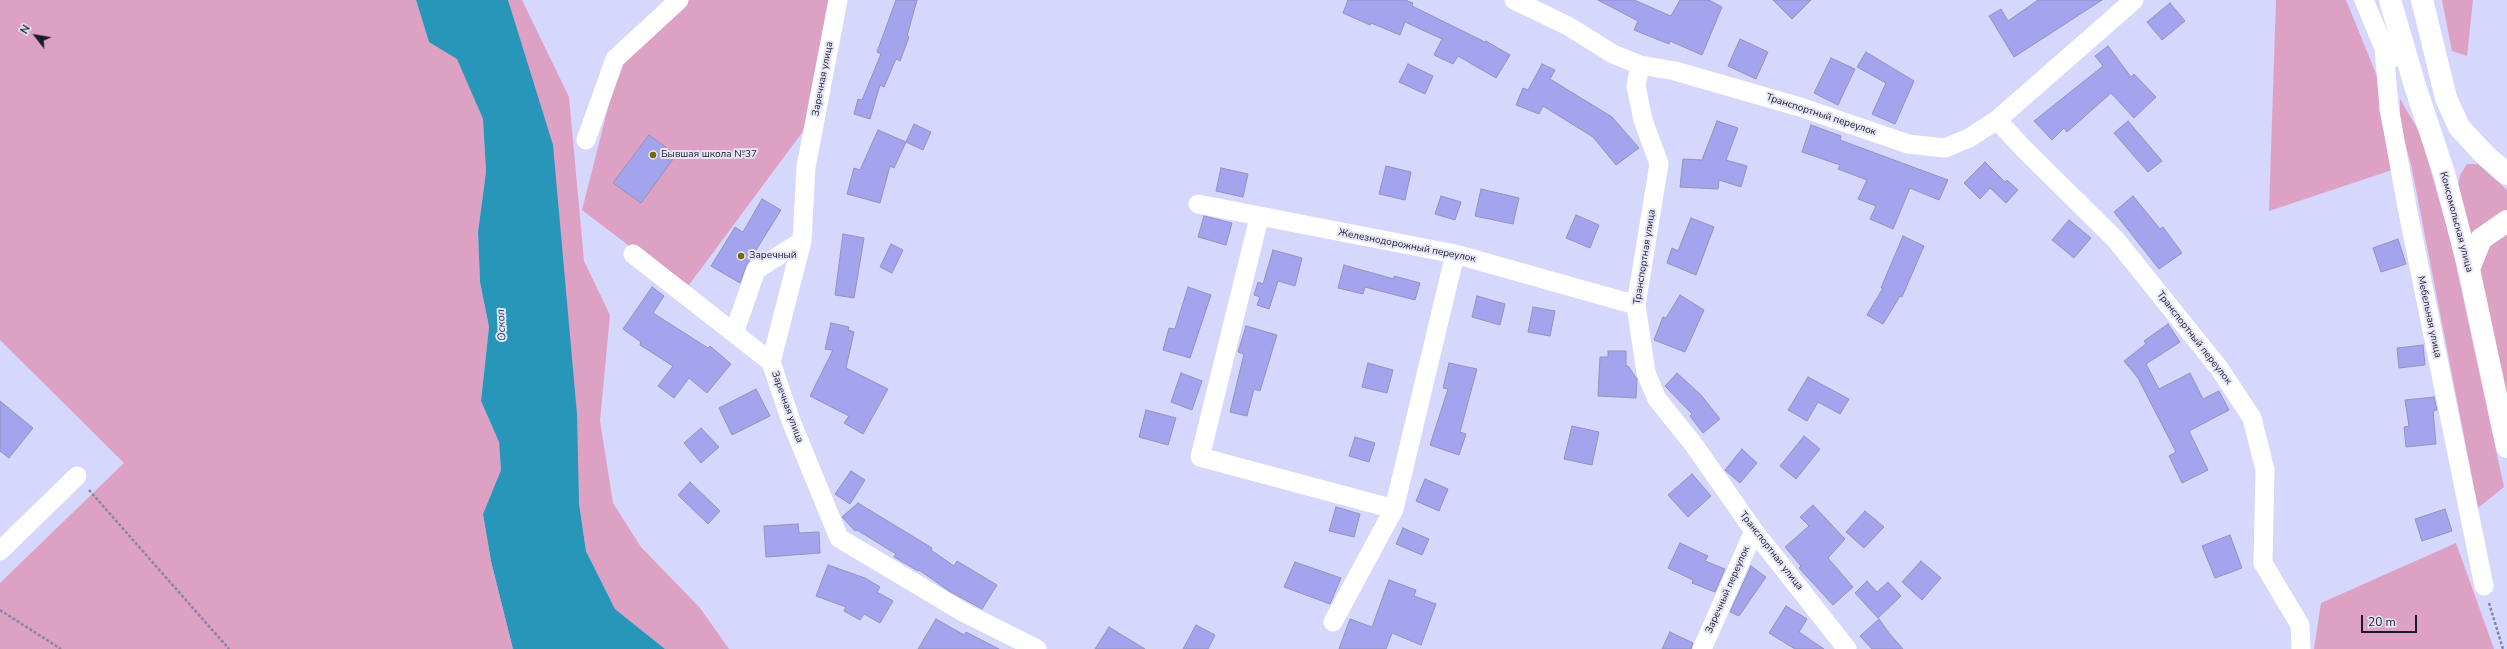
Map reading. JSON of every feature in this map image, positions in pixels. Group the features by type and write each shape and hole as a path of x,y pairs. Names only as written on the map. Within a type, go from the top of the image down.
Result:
{"main road":[{"path":"2392,8 2423,6 2446,98 2459,127 2484,154 2507,174"},
{"name":"Комсомольская улица","path":"2392,8 2414,86 2444,173 2469,268 2507,448"},
{"path":"2469,268 2481,240 2507,220"}],"street":[{"path":"586,140 615,59 679,0"},
{"name":"Заречная улица","path":"838,0 806,167 802,240 771,362 791,421 839,538 963,612 1037,649"},
{"path":"1514,0 1568,26 1613,54 1640,65"},
{"name":"Транспортный переулок","path":"1640,65 1675,71 1800,107 1908,144 1945,148 1969,138 1997,120 2134,0"},
{"name":"Мебельная улица","path":"2364,0 2384,48 2414,86"},
{"name":"Мебельная улица","path":"2384,48 2389,107 2407,207 2484,586"},
{"name":"Транспортная улица","path":"1640,65 1636,86 1643,120 1659,164 1636,305 1646,373 1657,399 1694,445 1754,531 1847,649"},
{"name":"Транспортный переулок","path":"1997,120 2025,150 2116,240 2219,368 2252,418 2265,470 2263,563 2300,625 2301,649"},
{"name":"Железнодорожный переулок","path":"1198,204 1259,218 1455,254 1636,305"},
{"path":"1259,218 1200,458 1394,509"},
{"path":"734,333 756,270 802,240"},
{"path":"633,254 771,362"},
{"path":"1333,622 1394,509 1455,254"},
{"path":"0,551 77,476"},
{"name":"Заречный переулок","path":"1702,649 1754,531"}],"path":[{"path":"77,476 229,649"},
{"path":"2484,586 2503,649"},
{"path":"0,610 61,649"}],"shaded area":[{"path":"0,0 416,0 429,42 457,58 483,119 486,172 478,232 480,282 489,327 481,401 499,442 501,470 483,514 491,561 513,649 0,649 0,583 124,463 0,340"},
{"path":"508,0 522,0 569,97 584,261 610,315 600,421 613,503 641,547 700,608 729,649 665,649 615,609 586,551"},
{"path":"685,0 831,0 804,130 686,289 582,210 621,57"},
{"path":"2276,0 2346,0 2381,86 2379,109 2392,170 2269,211"},
{"path":"2442,0 2473,0 2467,56 2452,51"},
{"path":"2400,99 2420,133 2451,242 2504,487 2478,508 2411,164 2400,127"},
{"path":"2467,164 2478,164 2507,190 2507,214 2472,239 2458,185 2460,175"},
{"path":"2507,232 2507,405 2478,275 2486,246"},
{"path":"2456,543 2494,649 2314,649 2321,603"}],"water":[{"name":"Оскол","path":"416,0 508,0 553,145 577,414 579,503 586,551 615,609 665,649 513,649 491,561 483,514 501,470 499,442 481,401 489,327 480,282 478,232 486,172 483,119 457,59 429,42"}],"building":[{"path":"896,0 917,0 907,36 909,37 900,61 896,59 884,87 880,85 870,119 854,114 858,99 862,100 881,54 877,52"},
{"path":"1348,0 1405,0 1413,3 1412,6 1485,42 1486,41 1510,55 1496,78 1458,56 1453,64 1434,55 1442,39 1405,22 1400,35 1371,23 1370,25 1343,13"},
{"path":"1598,0 1634,0 1671,16 1680,0 1709,0 1722,7 1702,55 1670,41 1669,44 1634,30 1638,21"},
{"path":"1773,0 1811,0 1792,19"},
{"path":"2038,0 2102,0 2014,57 1989,16 2001,9 2008,21"},
{"path":"2170,3 2185,21 2162,40 2147,22"},
{"path":"1740,39 1768,52 1756,79 1728,66"},
{"path":"2108,46 2131,77 2134,74 2156,97 2134,118 2111,93 2067,132 2064,128 2052,140 2034,121 2103,66 2095,56"},
{"path":"1866,52 1914,81 1895,124 1872,114 1886,83 1857,67"},
{"path":"1831,58 1855,69 1838,105 1814,93"},
{"path":"1408,64 1433,76 1425,94 1399,82"},
{"path":"1542,64 1555,70 1550,79 1612,117 1639,148 1616,165 1593,137 1543,106 1539,114 1516,105 1523,88 1528,90"},
{"path":"1717,121 1738,128 1726,160 1747,166 1741,187 1719,180 1718,189 1680,187 1683,159 1702,160"},
{"path":"2128,121 2162,161 2148,172 2114,133"},
{"path":"914,124 931,132 923,150 906,142"},
{"path":"1811,125 1841,136 1840,140 1948,180 1939,200 1910,188 1893,229 1870,219 1876,206 1858,199 1867,180 1838,169 1840,165 1802,152"},
{"path":"878,130 906,142 894,168 890,166 880,203 847,194 854,168 860,170"},
{"path":"649,135 676,155 641,203 613,183"},
{"path":"1985,162 2005,182 2007,180 2018,190 2006,203 1990,188 1980,199 1964,183"},
{"path":"1386,166 1411,172 1405,200 1379,194"},
{"path":"1221,168 1248,174 1243,197 1216,191"},
{"path":"1481,189 1519,198 1513,224 1475,216"},
{"path":"1441,196 1461,202 1455,220 1435,214"},
{"path":"2133,196 2160,229 2163,227 2182,253 2159,269 2114,212"},
{"path":"762,199 781,210 746,266 740,283 711,266 735,227 743,232"},
{"path":"1576,215 1599,225 1590,248 1566,238"},
{"path":"1204,216 1232,223 1226,245 1198,237"},
{"path":"1691,218 1714,227 1696,275 1667,263 1672,248 1678,251"},
{"path":"2069,220 2091,238 2074,258 2052,240"},
{"path":"843,234 864,238 854,298 835,295"},
{"path":"1903,236 1924,246 1902,297 1900,296 1883,324 1867,315 1883,288 1881,288"},
{"path":"2398,239 2406,264 2381,272 2373,248"},
{"path":"891,244 903,250 892,273 880,267"},
{"path":"1273,250 1302,258 1295,286 1278,281 1269,309 1257,305 1260,297 1254,295 1258,282 1263,284"},
{"path":"1344,265 1394,279 1394,276 1420,283 1415,300 1365,287 1363,294 1338,288"},
{"path":"652,287 664,296 653,313 708,348 710,346 731,364 707,393 689,378 674,398 658,386 673,366 640,345 641,342 623,329"},
{"path":"1188,287 1211,295 1190,358 1163,350 1169,328 1175,329"},
{"path":"1680,295 1704,310 1685,352 1654,340 1663,317 1666,318"},
{"path":"1477,296 1505,304 1500,325 1472,317"},
{"path":"1533,307 1555,311 1550,336 1528,332"},
{"path":"831,323 849,327 848,330 854,332 846,368 888,389 863,434 844,423 849,416 810,396 833,350 825,349"},
{"path":"2168,324 2180,342 2146,364 2159,389 2190,373 2203,399 2219,391 2229,410 2189,431 2208,470 2182,483 2169,456 2176,452 2138,378 2124,361 2146,344 2144,341"},
{"path":"1246,326 1277,335 1260,391 1254,389 1247,416 1230,412 1244,354 1238,352"},
{"path":"2423,345 2425,365 2399,368 2397,348"},
{"path":"1608,351 1626,351 1626,366 1628,366 1637,379 1636,398 1598,396 1600,357 1608,357"},
{"path":"1368,363 1393,370 1387,393 1362,387"},
{"path":"1449,363 1477,369 1460,432 1466,434 1459,455 1430,445 1448,389 1443,388"},
{"path":"1181,373 1202,381 1192,410 1171,402"},
{"path":"1677,373 1701,395 1720,419 1703,433 1690,416 1692,414 1665,386"},
{"path":"1808,377 1849,399 1840,414 1818,402 1807,421 1788,410"},
{"path":"756,389 770,416 732,435 719,408"},
{"path":"2434,397 2437,410 2433,411 2436,444 2406,447 2404,427 2409,426 2405,400"},
{"path":"0,401 33,428 9,458 0,451"},
{"path":"1146,410 1176,418 1168,445 1139,437"},
{"path":"1572,426 1599,432 1592,465 1564,459"},
{"path":"701,428 719,447 701,463 684,443"},
{"path":"1804,436 1820,449 1796,479 1780,466"},
{"path":"1355,437 1375,443 1369,462 1349,456"},
{"path":"1742,449 1757,463 1740,483 1725,470"},
{"path":"851,471 865,480 850,504 835,494"},
{"path":"1692,474 1711,496 1688,517 1668,495"},
{"path":"1425,479 1448,489 1439,511 1416,501"},
{"path":"690,482 720,511 708,524 678,495"},
{"path":"858,503 932,548 931,550 954,566 957,561 997,585 982,609 949,591 919,570 918,571 894,557 896,554 857,530 855,531 842,517"},
{"path":"1813,505 1845,539 1828,558 1853,587 1833,605 1799,568 1801,566 1785,547 1809,526 1800,517"},
{"path":"1336,507 1360,514 1354,537 1329,531"},
{"path":"2445,509 2452,531 2422,541 2415,519"},
{"path":"1865,511 1884,527 1864,548 1846,532"},
{"path":"798,524 799,533 819,532 820,553 766,557 764,526"},
{"path":"1403,528 1429,539 1422,555 1396,544"},
{"path":"2230,535 2242,568 2215,578 2202,546"},
{"path":"1680,543 1708,556 1705,561 1725,569 1715,592 1692,583 1693,580 1668,568"},
{"path":"1921,561 1941,578 1922,600 1902,582"},
{"path":"1295,562 1341,578 1330,604 1284,587"},
{"path":"828,565 865,578 880,587 877,592 893,601 880,623 864,614 860,620 844,611 846,607 816,596"},
{"path":"1751,566 1766,577 1739,616 1730,612"},
{"path":"1389,580 1416,590 1414,596 1436,604 1421,645 1392,633 1386,649 1339,649 1350,619 1372,627"},
{"path":"1867,581 1877,592 1888,582 1901,596 1878,618 1855,593"},
{"path":"1786,606 1807,619 1799,632 1824,649 1795,649 1769,633"},
{"path":"936,619 964,635 966,632 999,649 918,649"},
{"path":"1879,619 1903,649 1872,649 1860,636"},
{"path":"1196,625 1215,635 1208,649 1183,649"},
{"path":"1109,627 1145,649 1095,649"},
{"path":"1670,632 1693,643 1691,649 1662,649"}],"place":[{"name":"Бывшая школа №37","path":"653,155"},
{"name":"Заречный","path":"741,256"}]}
